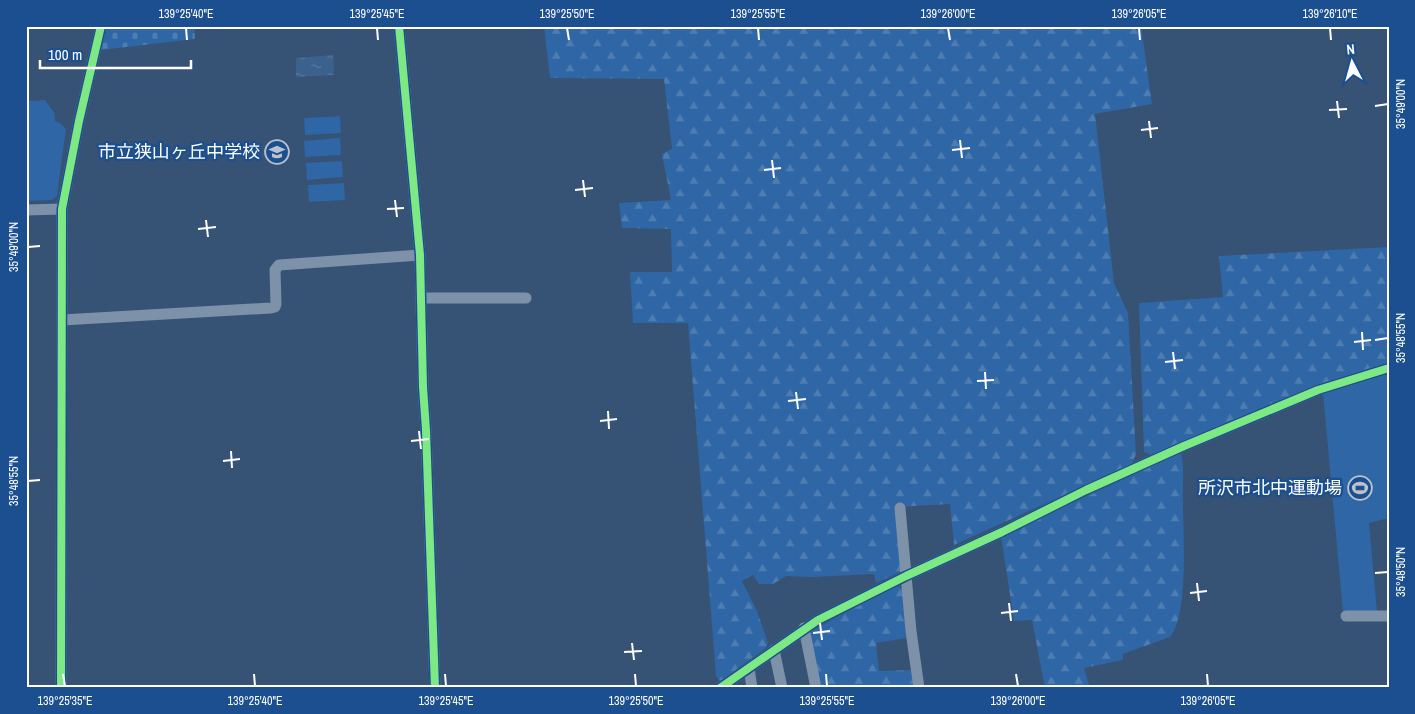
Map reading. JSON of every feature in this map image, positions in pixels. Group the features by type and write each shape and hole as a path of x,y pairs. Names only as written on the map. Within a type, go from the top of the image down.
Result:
{"street":[{"path":"61,688 62,209 77,130 101,26"},
{"path":"399,26 420,255 435,688"},
{"path":"26,210 62,209"},
{"path":"62,320 271,308 275,307 276,304 275,270 279,265 420,255"},
{"path":"421,298 526,298"},
{"path":"720,688 804,628 855,600 1002,532 1086,490 1184,446 1318,390 1389,368"},
{"path":"900,508 911,631 920,688"},
{"path":"1346,616 1389,616"},
{"path":"804,628 816,688"},
{"path":"774,650 782,688"},
{"path":"749,668 752,688"}],"green space":[{"path":"106,26 194,26 195,39 101,50"},
{"path":"544,26 1141,26 1152,104 1095,114 1114,283 1128,313 1136,454 1132,464 954,545 950,504 897,507 902,571 876,583 874,574 812,577 786,576 773,584 759,584 753,575 742,581 757,611 768,643 766,648 720,681 716,676 688,323 633,323 630,272 672,272 671,229 622,228 619,203 671,200 662,154 672,149 664,79 550,78"},
{"path":"45,100 54,112 55,121 66,129 57,196 52,200 26,201 26,101"},
{"path":"340,116 341,133 305,135 304,118"},
{"path":"340,138 341,155 305,157 304,141"},
{"path":"342,161 343,177 307,180 306,163"},
{"path":"344,183 345,200 309,202 308,185"},
{"path":"1389,247 1389,362 1309,388 1152,455 1144,452 1139,303 1223,297 1219,256"},
{"name":"所沢市北中運動場","path":"1389,373 1389,518 1369,523 1377,612 1343,612 1323,393"},
{"path":"1181,453 1183,471 1184,573 1180,611 1176,626 1170,637 1123,654 1123,660 1084,668 1090,688 1045,688 1032,620 1014,621 1001,536"},
{"path":"896,585 903,589 906,638 876,643 879,671 911,670 914,688 820,688 810,632"}],"water":[{"path":"333,55 334,75 296,77 296,58"}],"cycle path":[{"path":"61,688 62,209 79,121 101,26"},
{"path":"399,26 420,255 423,387 435,688"},
{"path":"720,688 818,620 906,576 1002,532 1086,490 1184,446 1318,390 1389,368"}],"place":[{"name":"市立狭山ヶ丘中学校","path":"277,152"},
{"name":"所沢市北中運動場","path":"1360,488"}]}
